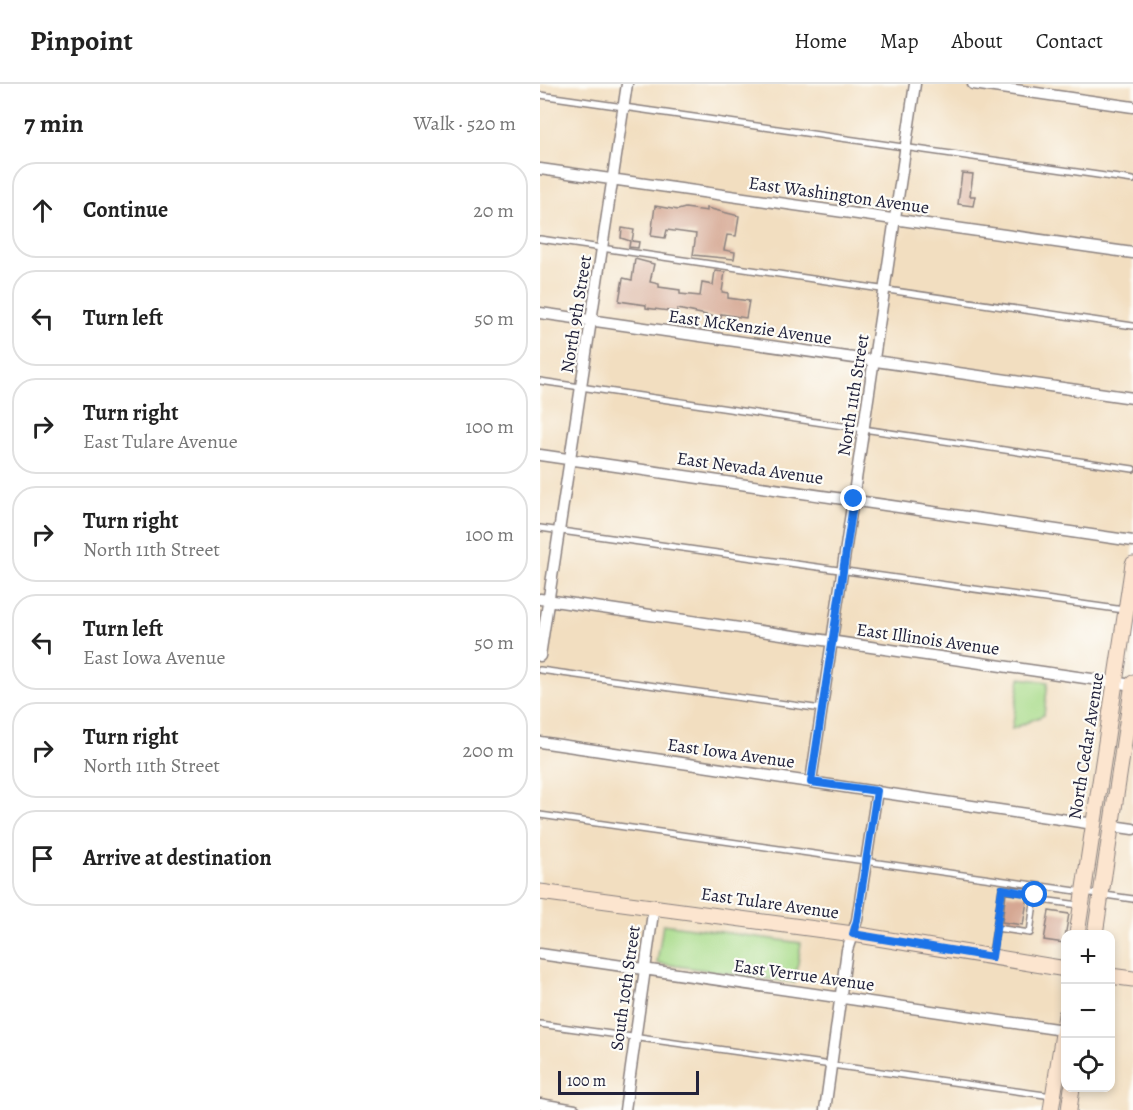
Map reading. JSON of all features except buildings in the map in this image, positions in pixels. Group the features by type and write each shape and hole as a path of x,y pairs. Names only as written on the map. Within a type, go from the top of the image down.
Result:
{"main road":[{"name":"North Cedar Avenue","path":"1078,930 1133,564"},
{"name":"North Cedar Avenue","path":"1096,930 1112,826 1127,758 1133,684"},
{"path":"1110,723 1111,770 1106,816 1112,826"},
{"name":"East Tulare Avenue","path":"540,892 853,934 1061,968"},
{"path":"1115,977 1133,979"},
{"path":"1052,1103 1062,1038"},
{"path":"1069,1110 1071,1092"}],"street":[{"name":"North 9th Street","path":"540,656 544,600 559,530 627,84"},
{"name":"North 11th Street","path":"811,782 915,84"},
{"path":"973,84 1133,106"},
{"name":"East Washington Avenue","path":"540,170 1133,253"},
{"name":"East McKenzie Avenue","path":"540,314 1133,398"},
{"name":"East Nevada Avenue","path":"540,455 1133,541"},
{"name":"East Illinois Avenue","path":"544,600 1133,684"},
{"name":"East Iowa Avenue","path":"540,742 1094,824"},
{"path":"825,1110 848,950 853,934 877,791"},
{"path":"1112,826 1133,829"},
{"name":"South 10th Street","path":"625,1110 654,906"},
{"name":"East Verrue Avenue","path":"540,954 1061,1030"},
{"path":"540,1104 575,1110"}],"lane":[{"path":"540,95 1133,180"},
{"path":"540,239 1133,326"},
{"path":"540,381 1133,469"},
{"path":"540,528 1126,610"},
{"path":"540,670 822,710"},
{"path":"540,815 866,861 1083,899"},
{"path":"992,957 1002,907 1002,889 1035,895 1042,900 1083,899 1101,895 1133,899"},
{"path":"996,928 1030,933 1035,895"},
{"path":"1027,902 1034,903"},
{"path":"1026,910 1033,912"},
{"path":"1024,923 1031,924"},
{"path":"540,1024 831,1065 1052,1103"}],"green space":[{"path":"1020,678 1048,682 1044,715 1012,729"},
{"path":"663,924 801,943 795,983 657,963"}],"route":[{"path":"854,499 811,782 877,791 853,934 992,957 1002,889 1032,892 1035,895"}]}
